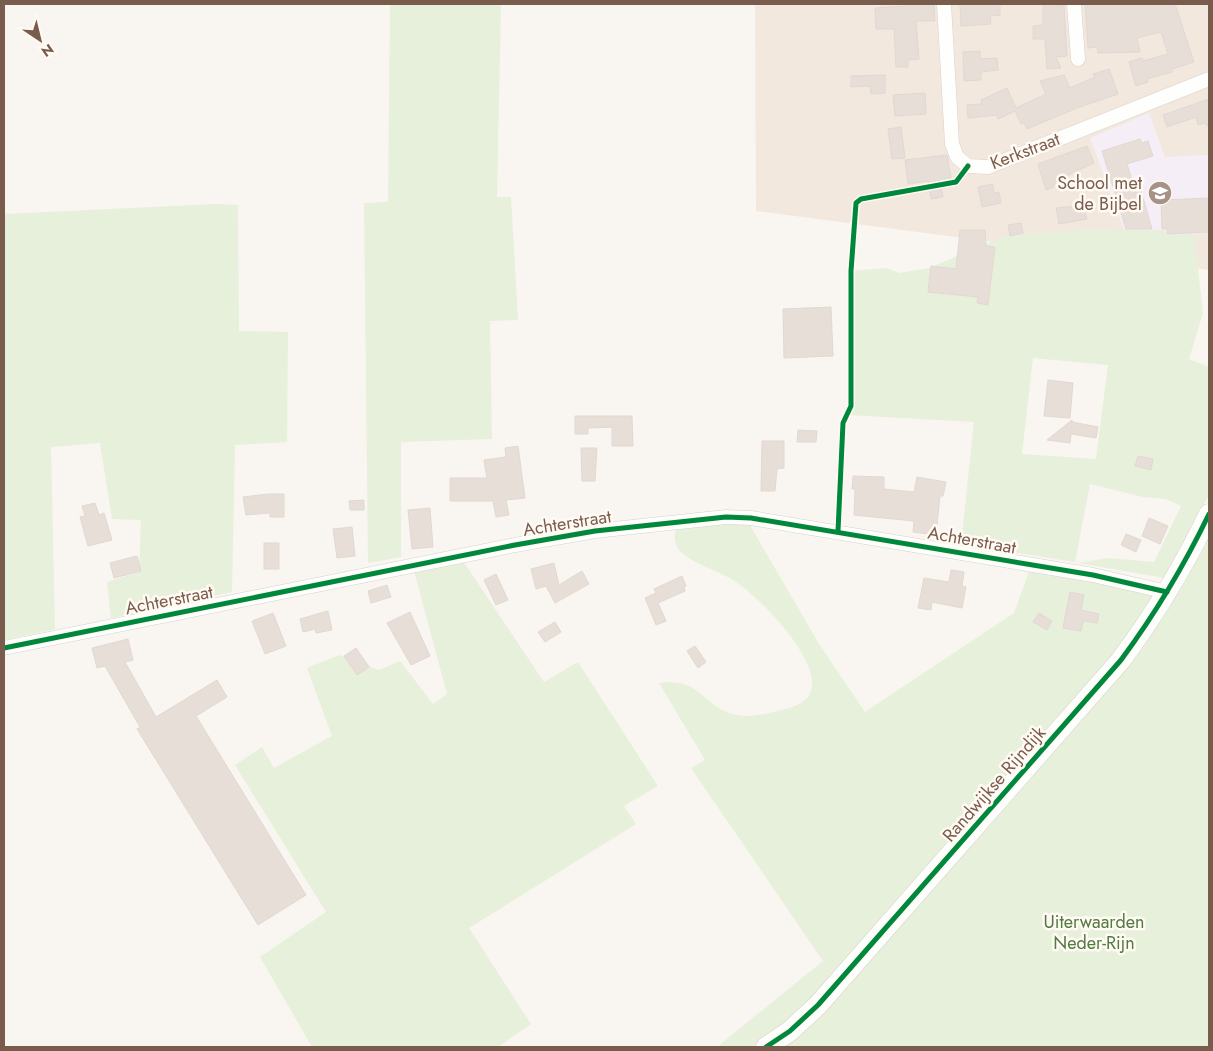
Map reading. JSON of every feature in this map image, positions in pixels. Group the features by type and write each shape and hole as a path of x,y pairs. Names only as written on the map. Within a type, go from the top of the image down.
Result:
{"street":[{"name":"Kerkstraat","path":"944,4 952,144 957,156 968,166 988,167 1209,79"},
{"path":"1074,4 1078,59"},
{"name":"Randwijkse Rijndijk","path":"766,1047 790,1031 818,1005 1121,660 1150,620 1186,563 1209,514"},
{"name":"Achterstraat","path":"4,648 516,545 594,531 726,517 761,519 897,541 1093,575 1167,592"}],"shaded area":[{"path":"755,4 1209,4 1209,270 756,211"},
{"name":"School met de Bijbel","path":"1149,113 1165,157 1209,155 1209,233 1165,235 1165,230 1124,230 1090,138"}],"green space":[{"path":"390,4 501,4 497,197 511,197 518,320 490,321 492,439 401,442 401,557 368,563 364,203 388,202"},
{"path":"216,204 238,205 239,331 288,332 287,442 235,445 232,592 111,618 107,582 139,572 141,520 112,519 100,443 51,447 55,629 4,640 4,214"},
{"path":"1090,229 1165,230 1166,235 1194,234 1203,313 1189,359 1209,367 1209,495 1165,578 1078,563 1108,558 1154,562 1181,506 1166,499 1143,497 1090,484 1075,562 961,544 974,422 847,415 851,405 851,271 886,268 899,273 929,268 1005,236","holes":["1033,358 1108,365 1096,459 1022,454"]},
{"path":"748,522 819,644 865,712 1014,613 1030,569 1123,584 1153,595 1134,634 804,1008 754,1047 717,1047 823,961 691,768 705,760 659,683 673,682 683,684 699,692 722,710 743,716 760,715 789,708 802,703 808,697 812,684 809,668 801,651 775,617 736,582 685,556 675,542 677,526"},
{"name":"Uiterwaarden Neder-Rijn","path":"1209,527 1209,1047 774,1047 1049,753"},
{"path":"461,558 544,682 578,662 658,786 624,806 636,824 469,928 531,1024 498,1047 312,1047 260,957 326,912 235,765 262,747 274,768 332,736 307,668 339,655 379,670 400,661 433,704 447,694 413,567"}],"building":[{"path":"906,4 934,4 935,21 916,21 919,59 908,60 908,67 896,67 894,29 876,29 875,8 906,6"},
{"path":"960,4 1000,4 1000,15 990,16 991,24 961,26"},
{"path":"1043,4 1064,5 1067,56 1056,57 1061,68 1047,69 1045,39 1033,39 1033,26 1043,25"},
{"path":"1085,4 1175,4 1194,62 1172,69 1172,72 1147,79 1148,82 1136,86 1129,62 1142,58 1143,61 1168,54 1161,32 1137,38 1140,52 1098,53 1097,47 1088,48"},
{"path":"980,51 980,59 997,58 998,70 981,72 981,80 964,81 963,52"},
{"path":"1109,69 1118,94 1077,108 1027,129 1024,123 1021,124 1015,111 998,119 997,115 968,118 967,105 982,104 981,100 1007,88 1016,108 1046,94 1040,81 1064,75 1070,88 1095,77 1093,74"},
{"path":"885,75 885,93 871,94 870,86 851,87 851,76"},
{"path":"925,93 926,114 895,116 893,95"},
{"path":"1209,99 1209,127 1204,123 1198,125 1196,117 1167,127 1163,115"},
{"path":"901,127 905,158 892,159 888,129"},
{"path":"1140,139 1142,143 1148,141 1153,156 1127,164 1136,193 1141,191 1152,229 1126,229 1102,151"},
{"path":"1087,146 1094,163 1057,180 1053,187 1046,190 1038,164"},
{"path":"947,155 951,178 940,179 943,197 931,199 928,181 908,184 905,160"},
{"path":"993,184 994,193 999,192 1001,203 982,207 978,187"},
{"path":"1209,198 1209,232 1167,234 1167,229 1162,229 1161,200"},
{"path":"1083,207 1087,219 1059,224 1056,208"},
{"path":"1021,223 1023,233 1010,236 1008,225"},
{"path":"960,230 985,230 986,246 995,247 988,305 977,303 978,297 928,292 931,266 956,269"},
{"path":"831,307 833,356 784,358 783,309"},
{"path":"1048,380 1073,383 1070,418 1044,416"},
{"path":"575,416 632,416 633,446 612,446 612,427 588,428 588,434 575,434"},
{"path":"1072,420 1072,422 1098,427 1096,438 1071,434 1070,443 1047,440"},
{"path":"798,430 817,431 816,442 797,442"},
{"path":"762,441 784,441 784,468 777,469 775,491 761,491"},
{"path":"518,446 525,498 506,500 509,515 496,517 493,501 450,501 450,478 487,478 484,460 506,457 505,448"},
{"path":"581,448 597,448 595,481 582,481"},
{"path":"1138,456 1153,459 1151,470 1135,466"},
{"path":"853,476 884,477 884,489 914,492 917,477 946,482 943,496 940,496 936,535 913,532 914,521 854,515 855,489 852,489"},
{"path":"284,494 284,517 270,517 270,513 246,515 243,497"},
{"path":"364,500 364,510 350,510 349,501"},
{"path":"95,503 99,515 104,513 112,540 88,546 80,517 85,516 82,506"},
{"path":"430,508 433,547 412,549 408,510"},
{"path":"1149,518 1168,526 1160,544 1142,536"},
{"path":"352,527 355,556 337,558 333,529"},
{"path":"1126,534 1141,540 1136,552 1121,545"},
{"path":"264,543 279,543 279,569 264,569"},
{"path":"137,556 141,571 114,578 110,563"},
{"path":"554,563 559,585 582,571 589,584 555,603 546,586 536,589 531,569"},
{"path":"951,570 964,572 962,586 966,587 962,608 932,602 931,610 918,608 924,578 949,582"},
{"path":"496,574 508,600 496,605 484,580"},
{"path":"682,576 686,586 684,587 685,591 658,603 666,621 656,625 645,598 656,593 654,589"},
{"path":"387,585 391,597 371,603 368,591"},
{"path":"1070,592 1084,595 1081,610 1099,614 1097,623 1083,621 1081,631 1063,628"},
{"path":"328,611 332,630 316,633 315,629 303,632 300,619"},
{"path":"410,612 430,656 411,665 387,623"},
{"path":"273,613 286,646 265,654 252,621"},
{"path":"1039,613 1052,621 1047,630 1033,622"},
{"path":"555,622 561,632 545,642 538,632"},
{"path":"128,639 133,660 125,662 156,717 217,680 227,697 196,716 306,895 258,925 137,729 140,727 105,666 97,668 92,648"},
{"path":"695,646 706,662 698,668 687,651"},
{"path":"356,648 369,667 357,675 344,656"}],"cycle path":[{"path":"838,531 843,423 851,406 851,271 856,203 861,199 956,182 968,166"},
{"path":"766,1047 790,1031 818,1005 1121,660 1146,625 1168,589 1209,514"},
{"path":"4,648 515,545 595,531 726,517 751,518 1093,575 1167,592"}],"place":[{"name":"School met de Bijbel","path":"1160,193"}]}
